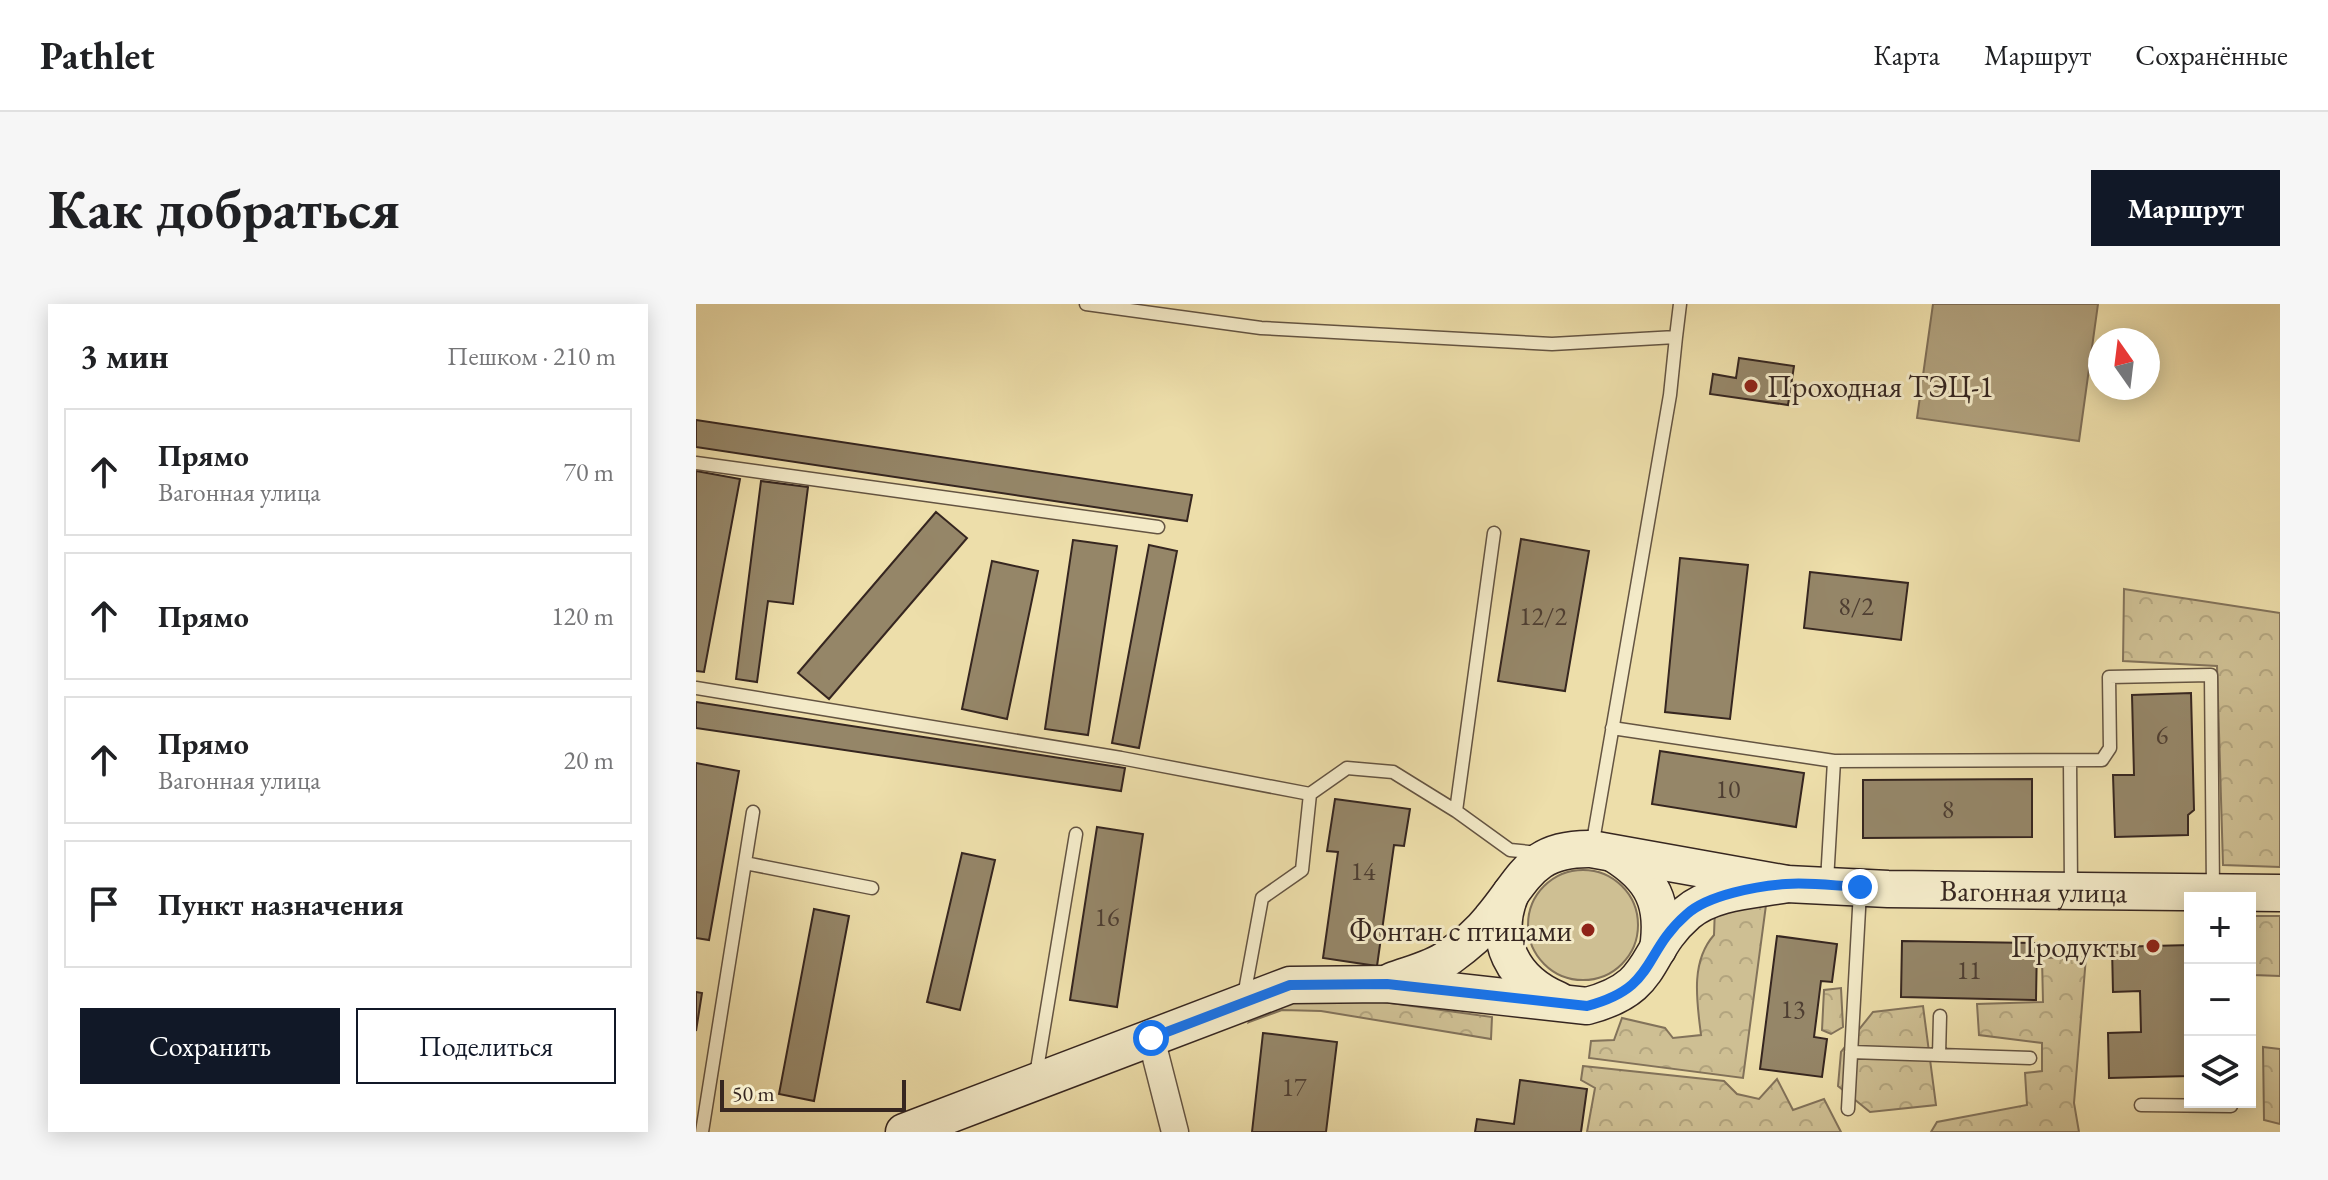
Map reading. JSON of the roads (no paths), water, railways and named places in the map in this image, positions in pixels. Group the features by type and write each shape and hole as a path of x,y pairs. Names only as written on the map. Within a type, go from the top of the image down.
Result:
{"street":[{"path":"1387,984 1447,960 1491,920 1532,865 1550,854 1571,848 1787,884"},
{"path":"1602,851 1632,865 1648,882 1658,903 1661,926 1658,949"},
{"path":"1516,884 1506,906 1503,931 1509,955 1522,976 1540,993 1563,1002"},
{"path":"904,1132 1290,985 1387,984 1587,1006 1610,1000 1630,989 1647,970 1658,949 1688,912 1713,898 1787,884"},
{"name":"Вагонная улица","path":"1787,884 2184,893"},
{"name":"Вагонная улица","path":"2256,893 2280,893"},
{"path":"1151,1038 1175,1132"}],"lane":[{"path":"1086,304 1261,328 1552,344 1676,337"},
{"path":"1602,851 1612,728 1670,395 1680,304"},
{"path":"696,463 1158,527"},
{"path":"1456,811 1494,533"},
{"path":"1612,728 1834,761 2102,760 2110,748 2109,677 2211,675 2230,892"},
{"path":"696,688 1121,758 1310,794 1347,768 1393,772 1456,811 1510,850 1550,854"},
{"path":"1834,761 1851,1052 1848,1109"},
{"path":"2070,761 2071,891"},
{"path":"1243,1003 1262,898 1302,870 1310,794"},
{"path":"702,1132 753,812"},
{"path":"1034,1082 1076,834"},
{"path":"745,863 872,888"},
{"path":"1939,1055 1940,1016"},
{"path":"1851,1052 2030,1058"},
{"path":"2141,1105 2184,1105"}],"place":[{"name":"Проходная ТЭЦ-1","path":"1751,386"},
{"name":"Фонтан с птицами","path":"1588,930"},
{"name":"Продукты","path":"2153,946"}]}
